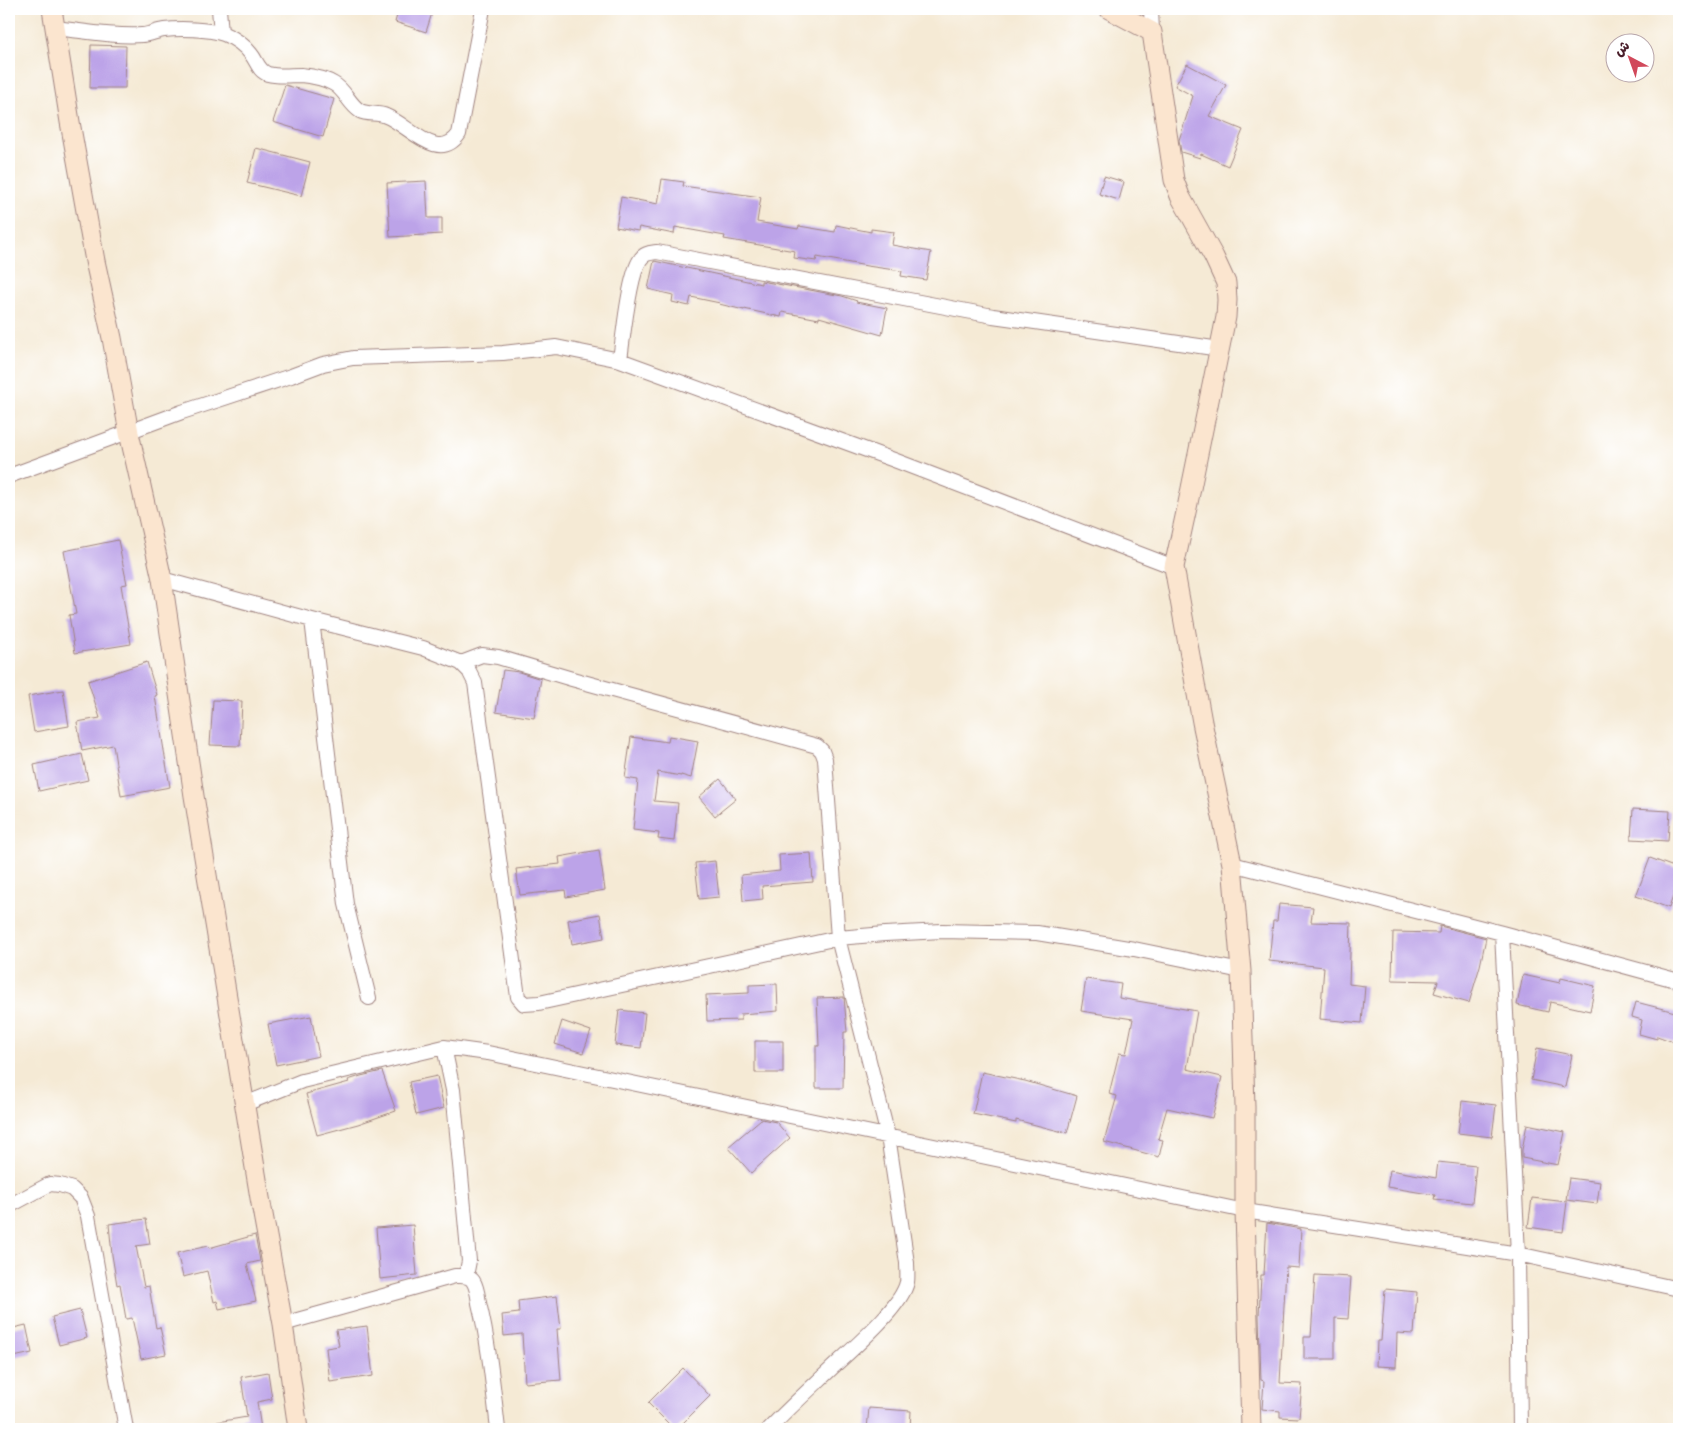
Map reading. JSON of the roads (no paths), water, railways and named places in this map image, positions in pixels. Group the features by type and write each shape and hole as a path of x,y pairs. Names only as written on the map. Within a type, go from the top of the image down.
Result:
{"street":[{"path":"52,9 81,184 129,433 162,579 195,806 283,1324 298,1429"},
{"path":"219,9 221,33"},
{"path":"55,28 105,34 143,35 174,29 221,33 240,43 264,72 280,76 303,75 336,84 349,101 361,111 386,115 432,144 444,146 450,144 459,134 483,9"},
{"path":"1109,9 1152,32"},
{"path":"1150,9 1174,180 1180,196 1214,256 1226,283 1227,309 1220,348 1174,568 1202,722 1232,864 1241,970 1251,1429"},
{"path":"620,360 636,268 644,255 657,252 993,316 1220,348"},
{"path":"9,476 182,412 323,364 353,358 556,348 620,360 894,460 1174,568"},
{"path":"162,579 423,648 462,663 476,682 518,996 524,1004 549,1001 838,938 942,931 1037,933 1134,948 1241,970"},
{"path":"312,620 346,904 369,998"},
{"path":"462,663 482,655 498,657 817,746 822,751 825,759 838,938 888,1136 907,1263 907,1282 899,1298 886,1316 861,1342 782,1414 769,1429"},
{"path":"1232,864 1502,933 1679,981"},
{"path":"1502,933 1518,1254 1520,1429"},
{"path":"245,1104 302,1081 444,1047 488,1053 1245,1211 1518,1254 1679,1289"},
{"path":"444,1047 453,1090 469,1261 466,1276"},
{"path":"9,1206 50,1184 60,1184 72,1188 81,1198 88,1216 126,1429"},
{"path":"283,1324 455,1276 466,1276 474,1282 483,1319 498,1429"}]}
